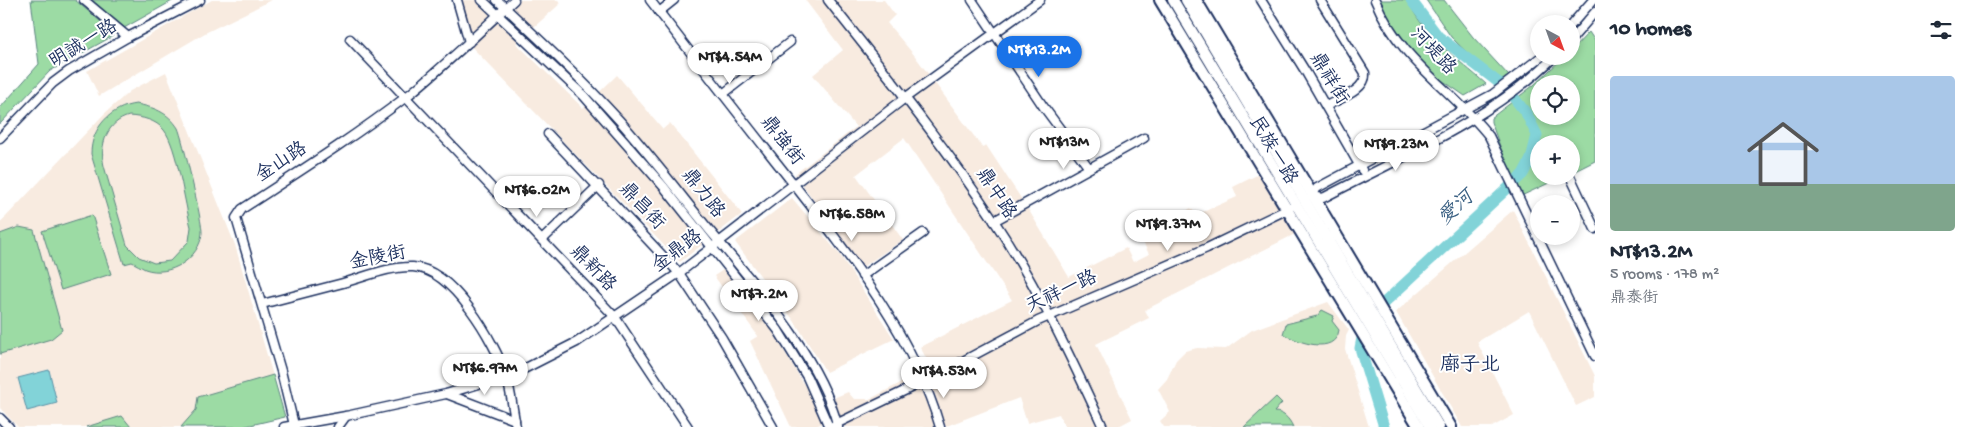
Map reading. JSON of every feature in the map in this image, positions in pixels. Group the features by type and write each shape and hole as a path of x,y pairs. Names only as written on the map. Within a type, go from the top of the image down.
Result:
{"main road":[{"name":"民族一路","path":"1160,0 1299,203 1364,304"},
{"name":"民族一路","path":"1173,0 1364,304"},
{"name":"民族一路","path":"1195,2 1299,203"},
{"path":"1364,304 1419,427"},
{"path":"1364,304 1375,328 1430,427"},
{"path":"1375,328 1439,427"},
{"path":"1375,328 1450,427"}],"street":[{"path":"84,0 128,37"},
{"name":"明誠一路","path":"0,138 53,83 128,37 200,0"},
{"path":"457,0 469,42"},
{"name":"鼎力路","path":"482,0 612,126 712,247 778,330 807,377 833,426"},
{"name":"鼎力路","path":"497,0 613,114 764,295 788,328 814,372 833,426"},
{"name":"金山路","path":"288,426 282,370 236,218 242,209 318,160 406,97 514,0"},
{"name":"鼎強街","path":"650,0 825,223 890,316 933,402 940,427"},
{"path":"659,12 674,0"},
{"name":"鼎中路","path":"828,0 946,150 994,221 1049,316 1104,427"},
{"path":"972,0 1043,106 1090,168"},
{"name":"金鼎路","path":"288,426 346,416 446,394 506,376 577,342 679,272 792,183 1040,0"},
{"name":"鼎祥街","path":"1260,0 1326,106 1365,176"},
{"path":"1320,0 1365,73 1366,80 1362,86 1326,106"},
{"name":"河堤路","path":"1376,0 1401,46 1432,80 1467,109 1489,136 1595,356"},
{"path":"1580,15 1592,0"},
{"path":"1170,16 1195,2"},
{"path":"1580,30 1593,15"},
{"name":"鼎新路","path":"350,39 615,316 688,427"},
{"path":"723,94 790,42"},
{"path":"1299,203 1317,188 1493,94 1531,65"},
{"path":"1299,203 1323,198 1500,103 1520,89 1545,65"},
{"name":"鼎昌街","path":"548,134 679,272 722,338 773,427"},
{"path":"994,221 1144,138"},
{"path":"1574,185 1595,228"},
{"name":"鼎昌街","path":"542,240 599,186"},
{"name":"天祥一路","path":"833,426 923,382 1049,316 1207,248 1299,203"},
{"path":"862,276 923,233"},
{"name":"金陵街","path":"262,304 380,272 413,267 430,271 447,284 478,320 497,354 506,376 516,423"},
{"path":"446,394 516,423"},
{"path":"338,427 346,416"},
{"path":"0,418 9,427"}],"shaded area":[{"path":"212,0 272,0 205,33 99,96 87,71"},
{"path":"453,0 558,0 561,3 516,43 583,108 617,75 663,129 670,123 742,214 680,262 464,39"},
{"path":"805,0 884,0 895,15 887,23 915,56 982,147 986,145 1069,277 1126,248 1133,262 1149,254 1141,238 1191,208 1196,215 1237,197 1233,187 1261,173 1297,233 1145,310 1149,318 1096,344 1132,419 1117,427 1065,427 1059,414 1027,423 1019,398 944,427 824,427 822,423 815,427 791,427 750,341 758,336 714,276 726,268 770,327 816,405 848,392 854,399 870,399 931,367 920,347 1012,300 904,138 856,175 903,240 862,267 795,174 856,127 813,75 843,50"},
{"path":"166,72 235,245 285,417 242,427 18,427 0,408 0,223 104,114 130,91"},
{"path":"792,198 840,255 894,339 826,372 795,322 735,242"},
{"path":"1513,210 1595,376 1595,397 1576,406 1529,311 1477,342 1514,415 1492,427 1462,427 1396,312"},
{"path":"1328,302 1349,330 1346,336 1345,349 1369,427 1164,427 1160,421 1170,412 1158,389 1167,379 1176,360 1185,351 1197,348 1226,349 1252,330"}],"green space":[{"path":"31,0 75,0 112,31 113,36 50,71 0,124 0,108 39,64"},
{"path":"91,0 174,0 124,28"},
{"path":"1378,0 1408,0 1414,13 1431,35 1486,84 1465,96 1426,69 1393,28"},
{"path":"1426,0 1444,0 1473,37 1509,76 1498,83 1451,37"},
{"path":"1589,32 1595,41 1595,161 1580,168 1580,135 1530,135 1530,185 1545,185 1519,197 1491,118 1530,88 1530,125 1580,125 1580,75 1545,75 1555,65 1580,65 1580,42"},
{"path":"136,104 154,109 165,114 174,122 180,134 192,180 202,233 200,242 190,258 182,264 164,271 145,269 132,262 124,264 91,154 95,136 104,120 118,109","holes":["129,116 153,121 161,127 169,138 177,162 191,227 189,241 170,261 154,263 139,257 127,245 104,166 103,150 106,135 115,123"]},
{"path":"92,215 111,274 61,290 42,231"},
{"path":"19,227 34,230 62,330 51,339 0,354 0,234"},
{"path":"1322,310 1334,316 1332,321 1339,330 1336,338 1331,343 1315,345 1283,334 1286,324 1317,316"},
{"path":"273,375 285,417 242,427 181,427 196,410 198,397"},
{"path":"1276,397 1282,403 1274,412 1285,416 1293,427 1244,427"},
{"path":"122,416 131,427 86,427"}],"water":[{"path":"49,370 57,403 27,411 18,378"}],"waterway":[{"name":"愛河","path":"1372,314 1523,174 1531,159 1537,135 1526,113 1507,89 1438,36 1411,0"},
{"name":"愛河","path":"1364,328 1360,348 1384,427"}],"district":[{"name":"廍子北","path":"1470,366"}]}
